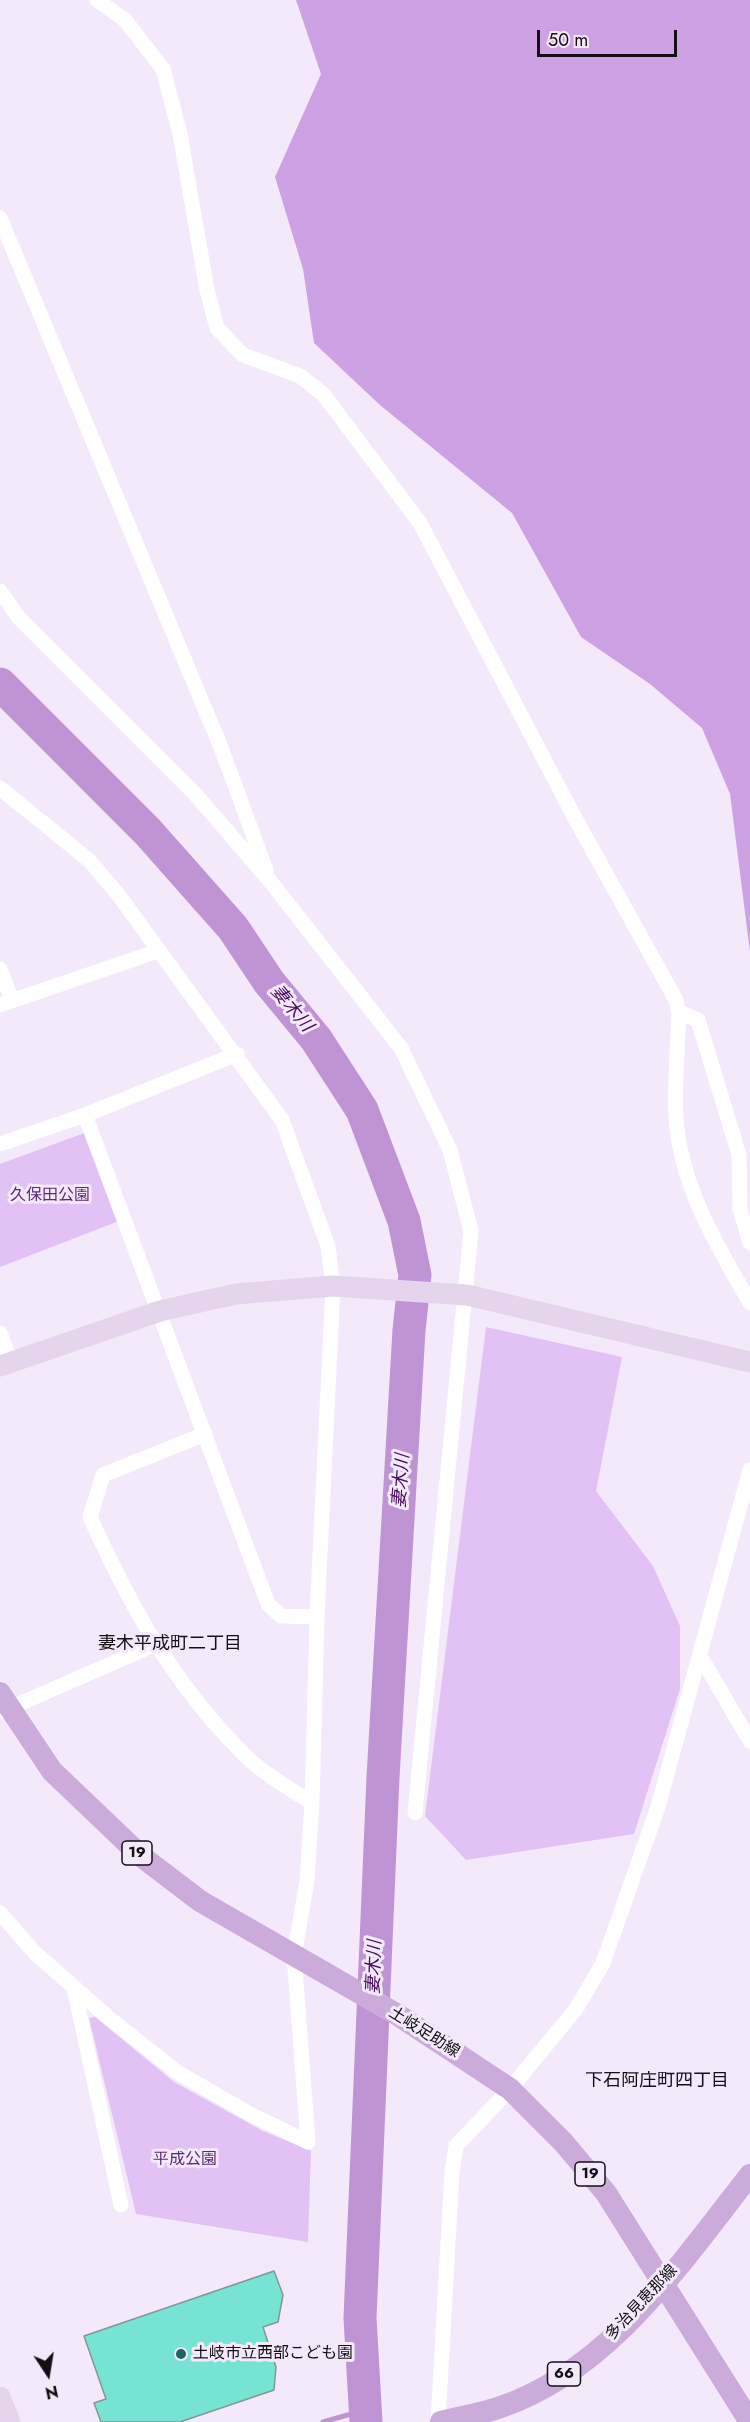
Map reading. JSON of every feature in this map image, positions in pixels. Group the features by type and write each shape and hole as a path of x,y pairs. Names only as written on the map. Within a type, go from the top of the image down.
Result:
{"main road":[{"name":"土岐足助線","path":"3,1705 52,1771 141,1856 200,1901 398,2015 503,2085 563,2142 606,2193 750,2422"},
{"name":"多治見恵那線","path":"439,2422 500,2407 535,2391 576,2367 624,2326 663,2284 750,2175"}],"street":[{"path":"97,0 125,20 163,69 180,134 207,290 217,328 243,355 300,376 323,394 420,523 576,820 676,1000 679,1012 676,1119 690,1185 717,1246 750,1303"},
{"path":"0,218 220,746 270,881"},
{"path":"0,591 19,618 196,795 270,881 401,1048 450,1150 471,1232 467,1294 415,1813"},
{"path":"0,788 90,861 120,897 237,1054 282,1120 328,1246 333,1286 317,1617 312,1803 307,1881 294,1955 308,2142 250,2114 177,2072 35,1953 0,1912"},
{"path":"0,969 6,1003 158,951"},
{"path":"679,1012 698,1020 745,1152 740,1209 750,1243"},
{"path":"0,1144 84,1115 237,1054"},
{"path":"84,1115 160,1311 268,1604 281,1616 317,1617"},
{"path":"0,1333 6,1364 160,1311 236,1294 333,1286 467,1294 750,1362"},
{"path":"205,1434 102,1475 90,1517 120,1585 154,1645 206,1712 253,1762 312,1803"},
{"path":"439,2422 452,2170 456,2146 503,2085 576,2009 603,1963 658,1807 750,1470"},
{"path":"3,1705 154,1645"},
{"path":"700,1656 750,1741"},
{"path":"74,1988 121,2205"},
{"path":"0,2397 10,2422"}],"green space":[{"name":"久保田公園","path":"87,1132 119,1221 0,1267 0,1164"},
{"path":"486,1327 622,1357 596,1491 653,1566 680,1626 680,1689 634,1834 466,1860 425,1816"},
{"name":"平成公園","path":"95,2017 174,2082 263,2131 311,2151 308,2242 136,2214 89,2018"}],"shaded area":[{"path":"296,0 750,0 750,952 730,794 702,728 650,684 581,637 512,513 380,405 314,343 303,269 275,177 321,74"}],"building":[{"name":"土岐市立西部こども園","path":"274,2271 283,2295 278,2322 263,2327 276,2367 274,2390 180,2422 101,2422 94,2403 106,2399 84,2336"}],"waterway":[{"name":"妻木川","path":"0,684 148,832 233,928 269,982 316,1039 362,1110 404,1221 415,1275 409,1330 383,1777 360,2318 366,2422"},
{"path":"323,2422 365,2410"}],"place":[{"name":"土岐市立西部こども園","path":"181,2354"}],"district":[{"name":"妻木平成町二丁目","path":"170,1645"},
{"name":"下石阿庄町四丁目","path":"657,2082"}]}
